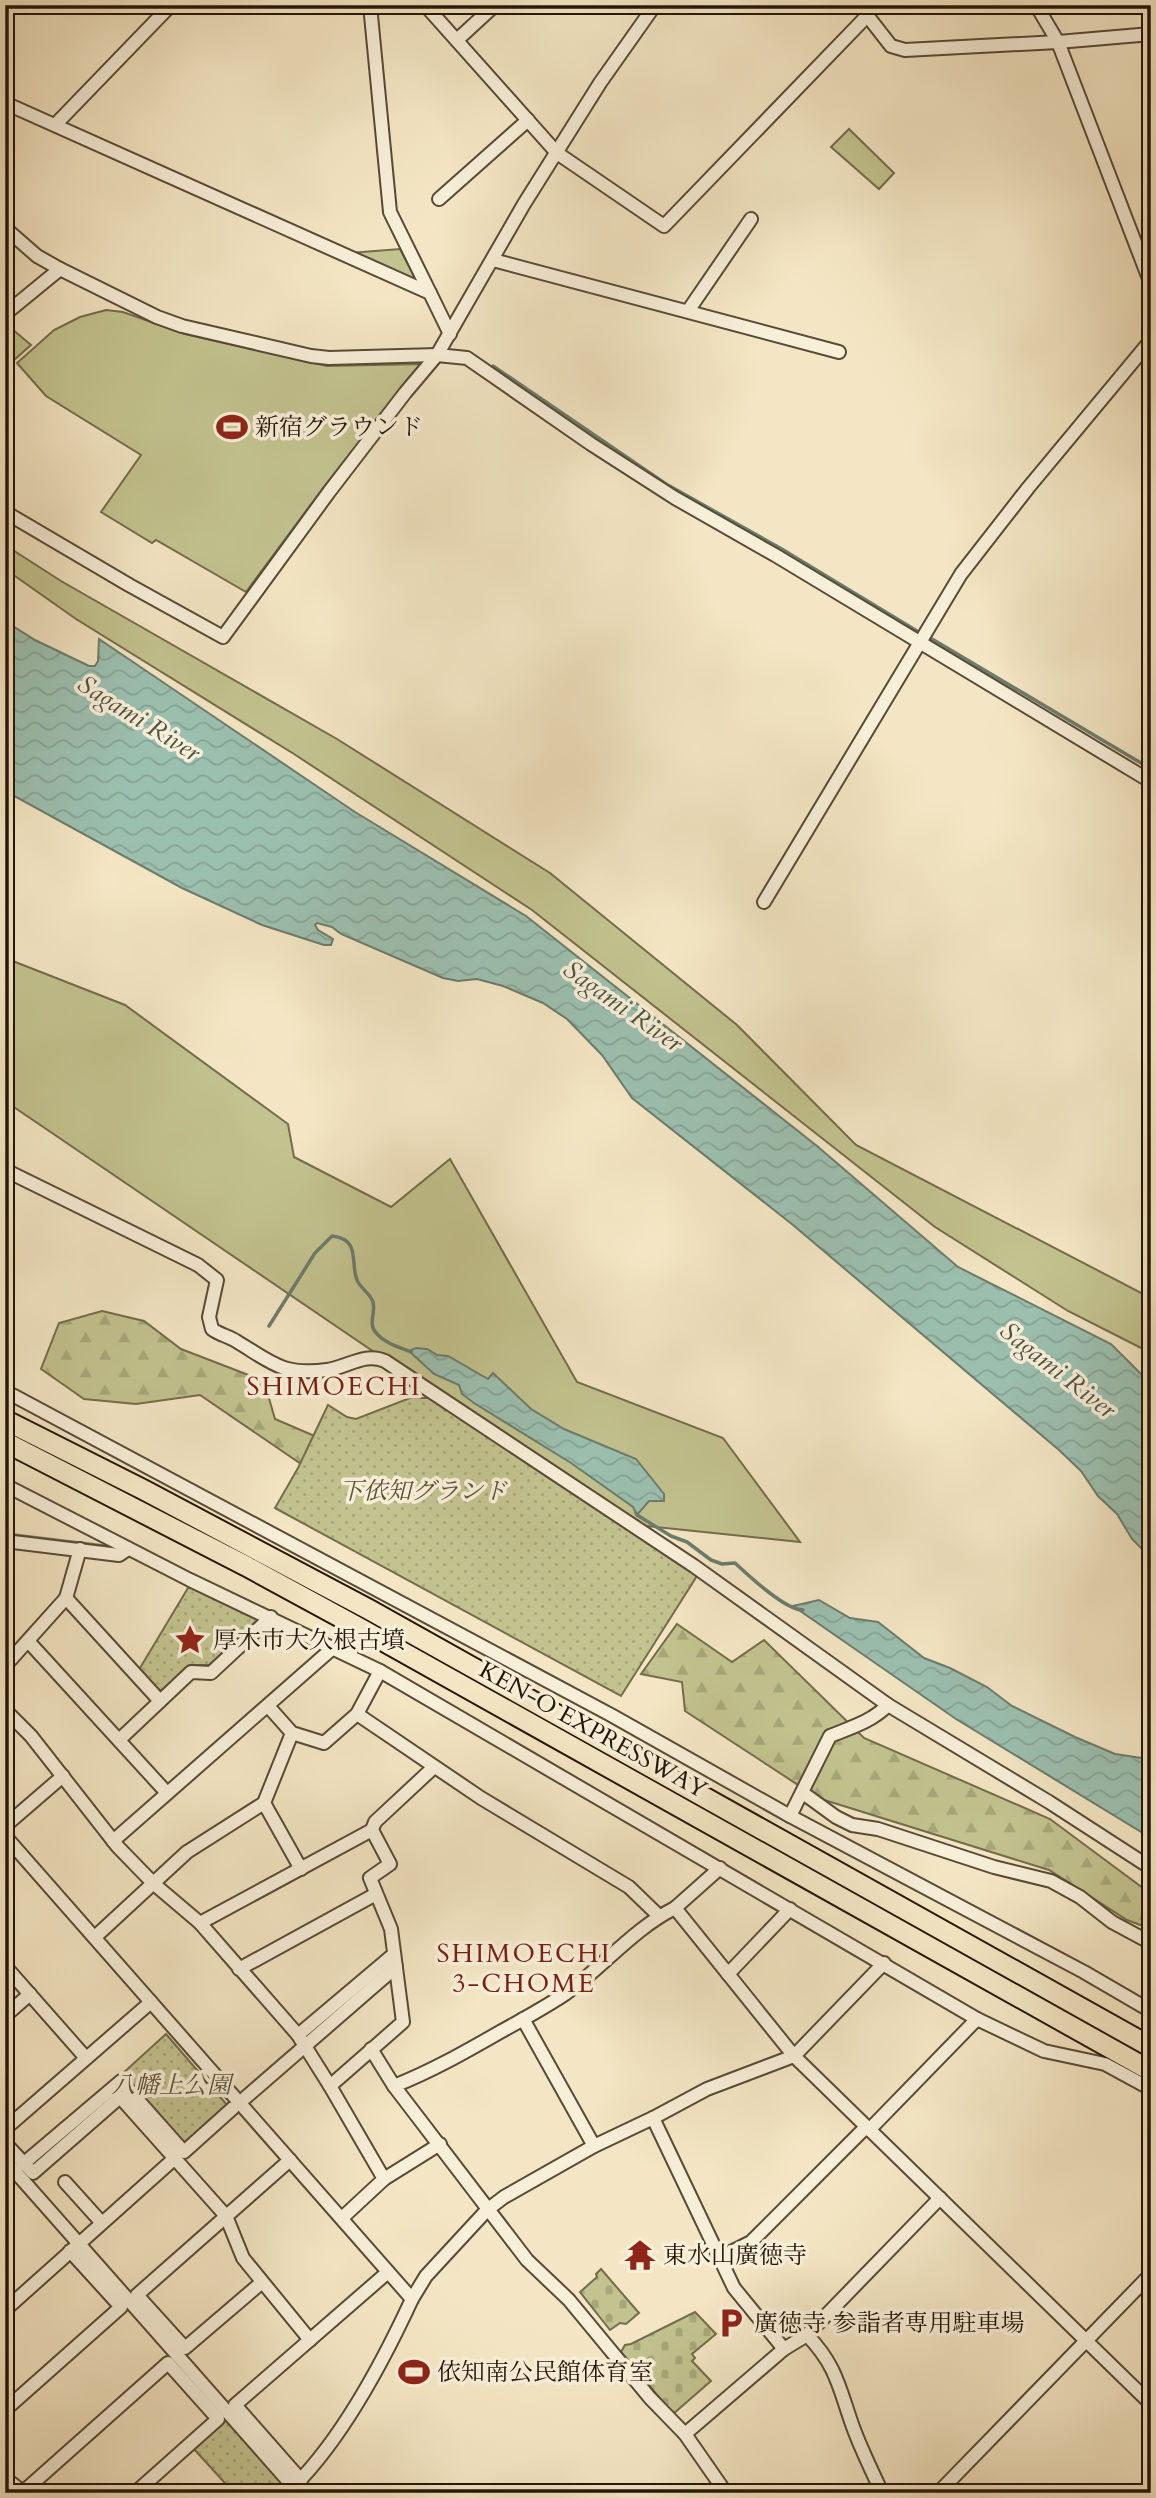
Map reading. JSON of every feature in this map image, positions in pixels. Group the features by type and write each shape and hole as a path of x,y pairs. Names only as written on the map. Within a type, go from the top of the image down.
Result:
{"highway":[{"name":"KEN-O EXPRESSWAY","path":"5,1419 357,1603 1151,2047"},
{"name":"KEN-O EXPRESSWAY","path":"5,1442 302,1596 1151,2071"}],"street":[{"path":"55,125 171,5"},
{"path":"370,5 390,212 450,334"},
{"path":"425,5 557,153 664,226 863,11 891,46 905,50 1151,34"},
{"path":"5,512 223,637 329,492 405,393 438,355 600,83 655,5"},
{"path":"1036,5 1058,42 1151,284"},
{"path":"457,40 489,7"},
{"path":"5,103 430,293"},
{"path":"439,199 528,120"},
{"path":"688,311 751,219"},
{"path":"5,228 37,256 60,269 157,317 182,326 311,356 329,358 438,355 467,358 591,444 675,498 1145,778 1151,779"},
{"path":"493,260 839,352"},
{"path":"5,314 60,269"},
{"path":"764,902 961,574 1028,488 1151,340"},
{"path":"5,1170 198,1265 217,1280 209,1317 212,1329 245,1346 261,1359 288,1369 324,1370 350,1365 365,1357 377,1357 385,1361 694,1566 888,1705 1049,1802 1151,1868"},
{"path":"5,1391 611,1714 790,1816 1084,1972 1151,2011"},
{"path":"5,1485 128,1549 380,1671 977,2019 1044,2051 1105,2064 1151,2089"},
{"path":"5,1541 119,1555 128,1549"},
{"path":"5,1667 66,1598 80,1549"},
{"path":"66,1598 160,1701"},
{"path":"119,1740 191,1672 211,1673 271,1617"},
{"path":"28,1641 167,1793"},
{"path":"113,1841 334,1647"},
{"path":"268,1706 292,1733 324,1742 357,1714 380,1671"},
{"path":"790,1816 831,1736 863,1724 888,1705"},
{"path":"5,1710 31,1736 113,1841 154,1884 200,1923 301,2040 384,2179"},
{"path":"357,1714 434,1768 629,1887 659,1916"},
{"path":"95,1937 187,1852 264,1803 292,1733"},
{"path":"200,1923 372,1830 375,1822 434,1768"},
{"path":"5,1826 62,1776"},
{"path":"803,1793 852,1825 878,1829 995,1867 1051,1881 1087,1901 1112,1922 1151,1942"},
{"path":"264,1803 302,1869"},
{"path":"330,2086 403,2022 390,1929 370,1878 390,1864 372,1830"},
{"path":"5,1836 412,2299"},
{"path":"394,2086 434,2070 573,1987 604,1964 632,1935 675,1908 720,1868"},
{"path":"239,1969 376,1894"},
{"path":"675,1908 794,2056 1151,2404"},
{"path":"728,1974 790,1909"},
{"path":"245,2098 301,2040 395,1960"},
{"path":"293,2485 320,2458 351,2411 394,2339 426,2276 487,2210 504,2197 594,2146 707,2089 794,2056 884,1963"},
{"path":"5,1966 86,2058"},
{"path":"5,2016 30,1994"},
{"path":"5,2129 151,2002"},
{"path":"523,2019 594,2146"},
{"path":"719,2258 751,2242 977,2019"},
{"path":"371,2049 394,2086 487,2210 527,2260 569,2300 650,2398 685,2434 726,2493"},
{"path":"23,2164 121,2081 184,2152 233,2108"},
{"path":"5,2143 33,2173 120,2097 226,2216 243,2258 310,2340"},
{"path":"653,2118 734,2288 784,2349"},
{"path":"342,2218 384,2179 440,2144"},
{"path":"5,2310 175,2158"},
{"path":"5,2160 121,2306 5,2410"},
{"path":"261,2283 185,2348 137,2295 290,2160"},
{"path":"65,2182 101,2222"},
{"path":"685,2434 784,2349 807,2335 940,2197"},
{"path":"74,2247 293,2485"},
{"path":"293,2485 235,2405 388,2272"},
{"path":"938,2493 1151,2274"},
{"path":"807,2335 824,2353 837,2379 853,2428 882,2493"},
{"path":"5,2478 23,2492 168,2363 218,2419 135,2493"}],"green space":[{"path":"849,129 894,173 879,189 831,147"},
{"path":"400,249 418,284 349,253"},
{"name":"新宿グラウンド","path":"106,310 123,312 185,334 327,366 421,364 326,484 246,592 156,540 152,543 101,512 141,455 46,396 17,363 54,330 80,317"},
{"path":"5,323 31,345 5,368"},
{"path":"5,545 61,581 337,739 550,873 737,1025 856,1145 1151,1298 1151,1353 1068,1311 935,1227 532,910 294,754 76,619 5,569"},
{"path":"5,958 125,1005 288,1124 294,1157 391,1207 450,1159 577,1382 723,1438 800,1542 627,1524 5,1101"},
{"path":"102,1311 144,1321 181,1349 264,1381 275,1419 324,1440 307,1468 200,1395 136,1404 84,1399 41,1369 59,1323"},
{"name":"下依知グランド","path":"410,1398 437,1398 702,1568 621,1696 275,1508 298,1468 328,1405 347,1417 356,1419"},
{"path":"192,1586 258,1617 258,1620 209,1665 190,1665 163,1690 158,1690 140,1668 188,1588"},
{"path":"677,1624 732,1662 764,1640 864,1738 1050,1819 1151,1894 1151,1929 1127,1920 1049,1870 818,1798 685,1711 682,1682 641,1674"},
{"name":"八幡上公園","path":"166,2034 227,2105 184,2143 122,2074"},
{"path":"601,2269 639,2313 626,2324 620,2323 610,2330 580,2292 597,2277 596,2274"},
{"path":"695,2312 716,2334 692,2354 695,2358 692,2361 711,2381 673,2414 621,2352 625,2345"},
{"path":"227,2419 282,2483 271,2493 234,2493 193,2448"}],"water":[{"name":"Sagami River","path":"5,621 35,640 89,666 95,666 98,661 99,639 355,812 526,916 817,1146 958,1267 1111,1344 1151,1384 1151,1558 1132,1539 1117,1514 1098,1496 1081,1471 1059,1450 793,1225 632,1098 602,1055 567,1019 543,1003 503,986 477,979 458,981 443,978 341,934 332,927 317,923 315,925 318,930 333,939 331,945 324,945 262,925 182,888 5,791"},
{"path":"416,1348 448,1356 488,1379 493,1373 531,1409 564,1429 636,1459 664,1494 664,1501 649,1501 637,1515 633,1507 571,1463 474,1403 462,1394 459,1385 434,1374 409,1351"},
{"path":"819,1600 850,1618 878,1622 924,1658 987,1687 1012,1706 1075,1737 1115,1754 1149,1759 1151,1838 956,1719 793,1606"}],"waterway":[{"path":"493,366 666,484 780,548 917,631"},
{"path":"932,639 1141,763"},
{"path":"269,1326 315,1253 332,1236 341,1238 351,1247 357,1280 373,1302 374,1330 389,1343 411,1352"},
{"path":"636,1513 671,1536 687,1542 711,1560 722,1564 735,1563 777,1599 795,1609 803,1610"},
{"path":"5,1534 104,1546"}],"place":[{"name":"新宿グラウンド","path":"232,427"},
{"name":"厚木市大久根古墳","path":"190,1640"},
{"name":"東水山廣徳寺","path":"640,2255"},
{"name":"廣徳寺 参詣者専用駐車場","path":"731,2323"},
{"name":"依知南公民館体育室","path":"414,2372"}],"district":[{"name":"SHIMOECHI","path":"334,1386"},
{"name":"SHIMOECHI 3-CHOME","path":"524,1968"}]}
